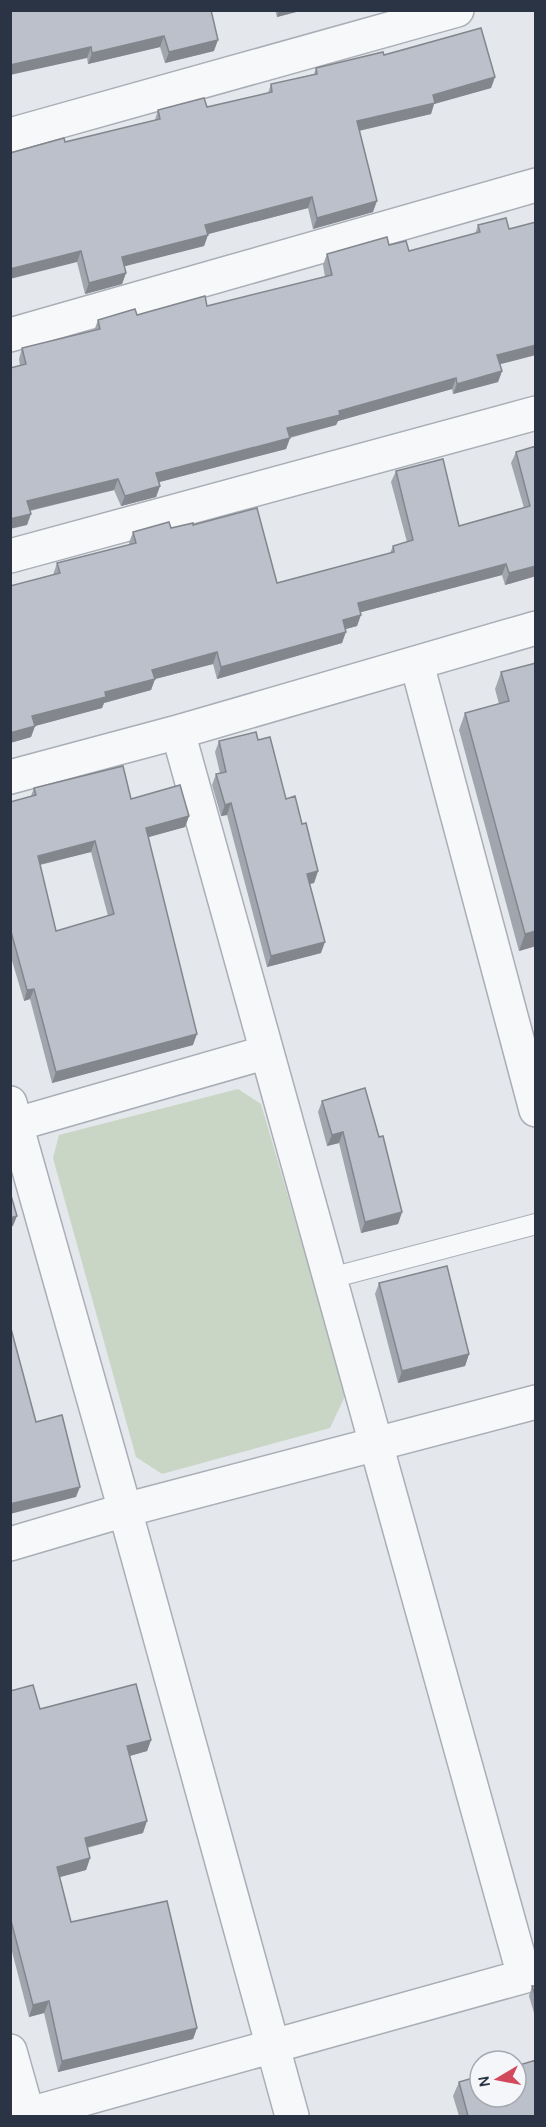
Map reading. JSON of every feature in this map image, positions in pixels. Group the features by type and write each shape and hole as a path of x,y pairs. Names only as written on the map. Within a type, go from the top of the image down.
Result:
{"street":[{"path":"10,135 457,10"},
{"path":"10,335 536,185"},
{"path":"10,556 536,413"},
{"path":"10,777 178,732 536,628"},
{"path":"417,664 536,1110"},
{"path":"10,2051 25,2116 530,1975 378,1445 178,732"},
{"path":"267,1052 14,1114 126,1510 271,2047 292,2116"},
{"path":"10,1544 126,1510 536,1402"}],"lane":[{"path":"331,1278 536,1224"}],"green space":[{"path":"238,1089 261,1104 346,1394 330,1428 162,1474 136,1457 53,1158 59,1135"}],"building":[{"path":"10,10 211,10 218,40 169,52 164,36 92,53 91,47 10,65"},
{"path":"481,28 495,77 433,95 435,103 357,121 377,201 317,218 312,197 205,225 208,235 122,257 126,273 89,283 81,251 10,269 10,153 64,138 65,142 160,119 158,110 204,98 207,107 272,92 271,84 317,74 316,68 383,52 384,55"},
{"path":"506,218 509,229 536,222 536,345 497,355 502,371 457,384 456,378 339,411 340,415 287,428 290,438 156,473 160,486 125,496 118,479 27,501 31,514 10,519 10,368 26,364 22,348 100,329 98,320 135,309 137,315 205,296 207,306 332,275 327,254 387,237 389,245 406,241 409,251 480,232 478,225"},
{"path":"536,446 536,566 509,573 506,564 358,603 361,615 343,620 346,632 221,667 217,652 152,670 155,679 105,692 106,697 32,716 35,726 10,733 10,586 60,573 57,563 136,543 133,532 169,522 171,528 193,523 193,525 257,508 277,583 394,552 393,546 413,540 396,471 443,459 459,526 530,506 516,452"},
{"path":"536,663 536,931 525,934 465,713 509,701 501,672"},
{"path":"256,732 258,740 270,737 286,799 295,796 302,824 306,823 318,871 307,874 325,942 271,956 231,803 225,805 216,774 226,772 219,741"},
{"path":"123,766 131,799 180,785 189,816 146,828 197,1034 56,1072 34,989 27,990 10,928 10,802 36,795 34,788","holes":["95,841 114,914 56,931 38,856"]},
{"path":"365,1088 379,1137 383,1136 402,1212 365,1222 343,1132 332,1135 322,1101"},
{"path":"10,1192 17,1216 10,1218"},
{"path":"447,1266 469,1354 402,1371 379,1283"},
{"path":"10,1325 36,1422 62,1415 80,1487 10,1504"},
{"path":"136,1684 151,1740 127,1746 147,1821 85,1838 90,1858 57,1867 71,1922 167,1901 197,2028 62,2061 49,2001 33,2005 10,1917 10,1691 33,1685 40,1709"},
{"path":"532,1986 536,1986 536,1998"},
{"path":"536,2060 536,2116 468,2116 459,2082 468,2079 468,2109 528,2109 528,2062"}]}
